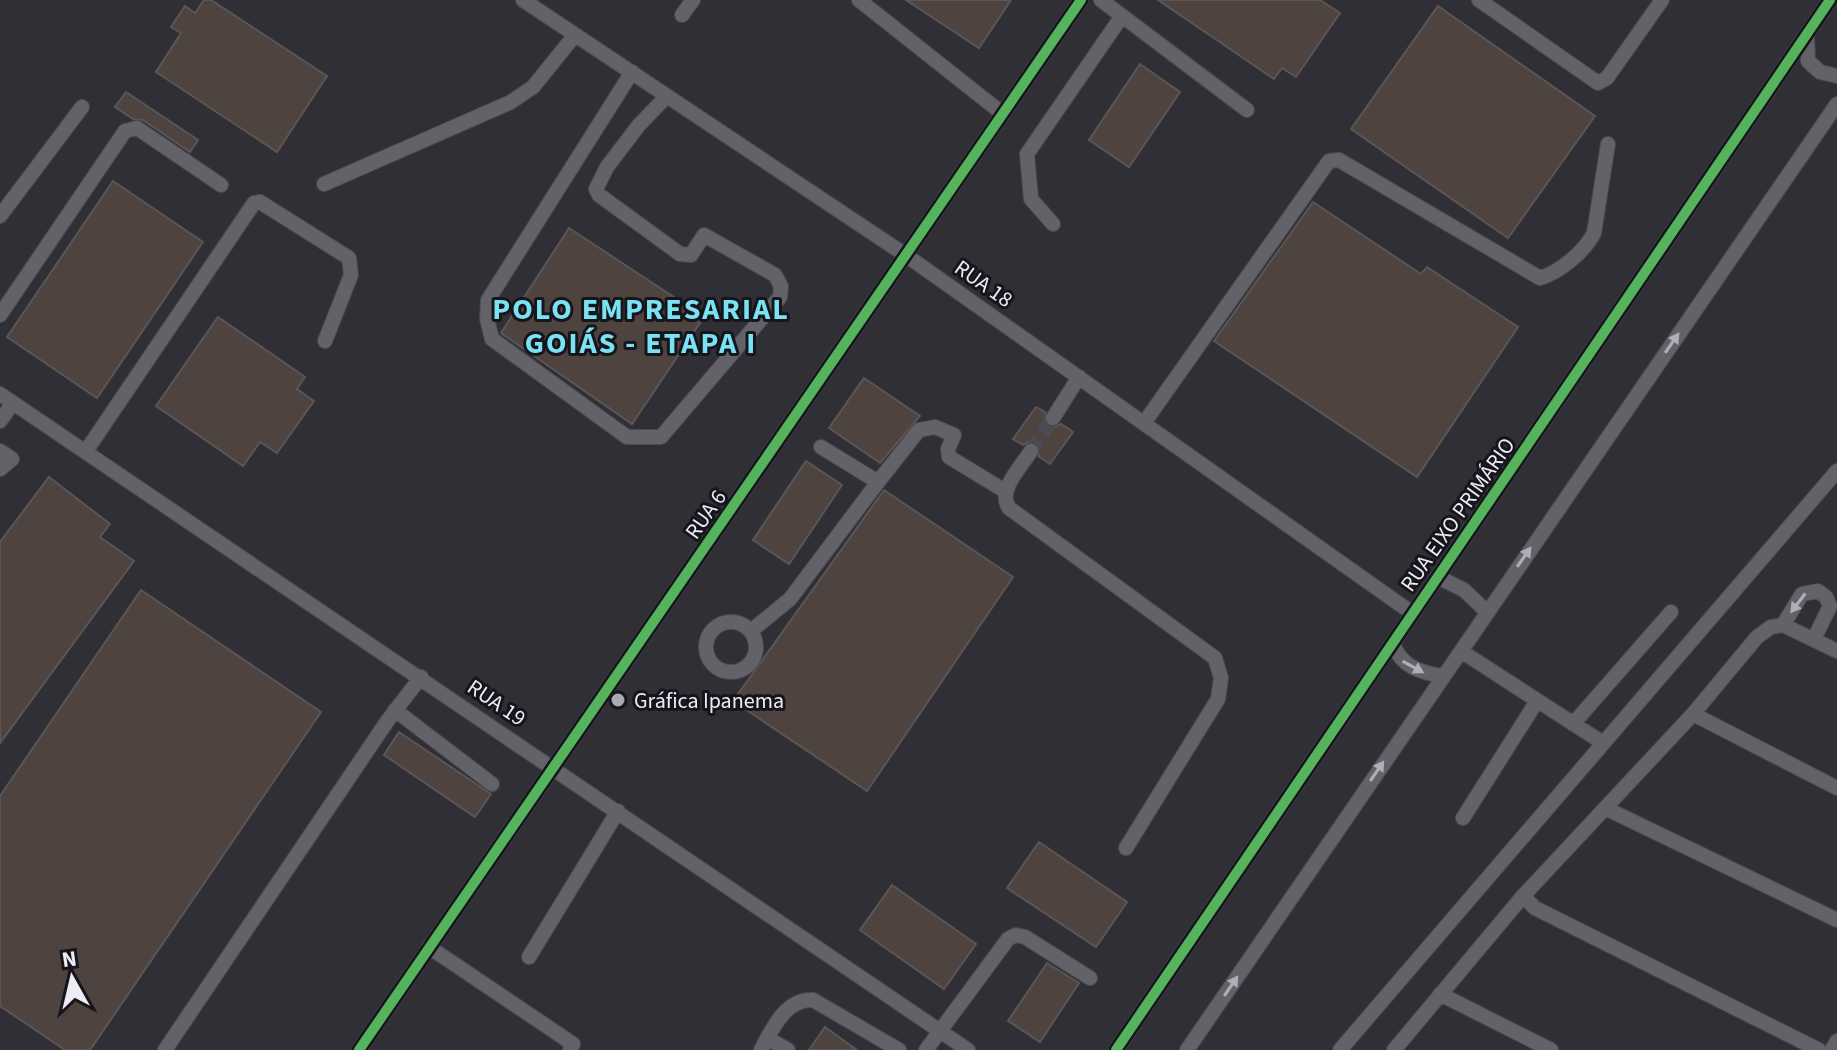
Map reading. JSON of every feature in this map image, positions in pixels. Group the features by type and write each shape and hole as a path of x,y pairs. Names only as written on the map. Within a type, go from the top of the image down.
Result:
{"street":[{"name":"RUA 18","path":"523,0 907,256 1412,613"},
{"path":"682,15 693,0"},
{"path":"859,0 1003,114"},
{"name":"RUA 6","path":"359,1050 1081,0"},
{"path":"1101,0 1247,110"},
{"path":"1479,0 1598,83 1607,78 1662,0"},
{"name":"RUA EIXO PRIMÁRIO","path":"1116,1050 1830,0"},
{"path":"1053,224 1031,199 1027,154 1122,16"},
{"path":"324,184 511,102 533,87 575,35"},
{"path":"1807,35 1808,61 1820,72 1837,76"},
{"path":"632,72 488,300 487,319 492,339 627,437 643,439 661,437 780,297 781,286 775,275 704,235 691,255 680,254 599,195 596,189 607,167 667,96"},
{"path":"1187,1050 1837,104"},
{"path":"0,216 82,107"},
{"path":"0,315 125,131 137,128 221,185"},
{"path":"1144,423 1329,161 1339,160 1540,278 1554,274 1589,242 1594,233 1608,144"},
{"path":"86,451 254,203 260,202 349,258 351,275 325,341"},
{"path":"1053,418 1079,377"},
{"name":"RUA 19","path":"0,394 555,767 968,1050"},
{"path":"0,421 13,403"},
{"path":"751,631 790,599 919,430 935,427 954,435 948,449 949,457 1005,491"},
{"path":"821,447 878,482"},
{"path":"0,451 12,459 0,469"},
{"path":"1031,451 1005,491 1009,508 1215,658 1221,678 1218,699 1126,848"},
{"path":"1340,1050 1837,471"},
{"path":"1438,577 1464,590 1487,612"},
{"path":"1394,1050 1523,896 1693,714 1761,633 1783,625 1802,594 1818,591 1826,597 1830,606 1814,639"},
{"path":"1573,724 1671,612"},
{"path":"1783,625 1837,651"},
{"path":"1393,645 1400,659 1419,672 1442,676"},
{"path":"1461,651 1603,743"},
{"path":"165,1050 395,710 421,677"},
{"path":"1463,818 1537,701"},
{"path":"395,710 492,784"},
{"path":"1693,714 1837,788"},
{"path":"1605,808 1837,920"},
{"path":"529,957 618,811"},
{"path":"1523,896 1535,908 1819,1050"},
{"path":"926,1050 1008,939 1016,935 1025,937 1090,978"},
{"path":"429,947 575,1048"},
{"path":"1440,994 1551,1050"},
{"path":"788,1050 764,1044 792,1003 813,1000 899,1050"},
{"path":"1832,1050 1837,1041"}],"building":[{"path":"204,0 211,0 327,76 277,152 156,72 181,33 171,27 185,6 195,13"},
{"path":"906,0 1011,0 979,48"},
{"path":"1158,0 1320,0 1340,13 1296,77 1282,68 1274,79"},
{"path":"1438,6 1595,116 1508,238 1351,129"},
{"path":"1140,64 1180,92 1129,167 1089,140"},
{"path":"126,92 198,140 190,152 143,120 133,119 115,107"},
{"path":"113,181 203,242 97,398 7,337"},
{"path":"1313,202 1421,274 1427,267 1518,327 1417,477 1214,341"},
{"path":"569,228 704,317 632,424 501,333"},
{"path":"218,317 305,377 297,389 314,401 277,453 260,442 243,466 156,406"},
{"path":"864,378 920,416 880,463 829,428"},
{"path":"1036,407 1045,412 1047,426 1053,428 1061,424 1073,432 1050,464 1039,457 1037,443 1031,441 1023,445 1013,439"},
{"path":"806,461 842,485 789,564 753,540"},
{"path":"49,477 110,524 100,537 134,561 0,743 0,542"},
{"path":"884,490 1013,577 867,791 733,701"},
{"path":"141,590 321,712 90,1050 65,1050 0,1006 0,796"},
{"path":"399,732 491,794 475,817 384,755"},
{"path":"1039,842 1127,902 1096,947 1007,888"},
{"path":"892,885 976,944 944,989 860,930"},
{"path":"1047,963 1079,983 1040,1042 1008,1021"},
{"path":"825,1027 857,1050 809,1050"}],"tunnel":[{"path":"1031,451 1053,418"}],"cycle path":[{"path":"359,1050 1081,0"},
{"path":"1116,1050 1830,0"}],"place":[{"name":"Gráfica Ipanema","path":"618,700"}],"district":[{"name":"POLO EMPRESARIAL GOIÁS - ETAPA I","path":"641,326"}]}
